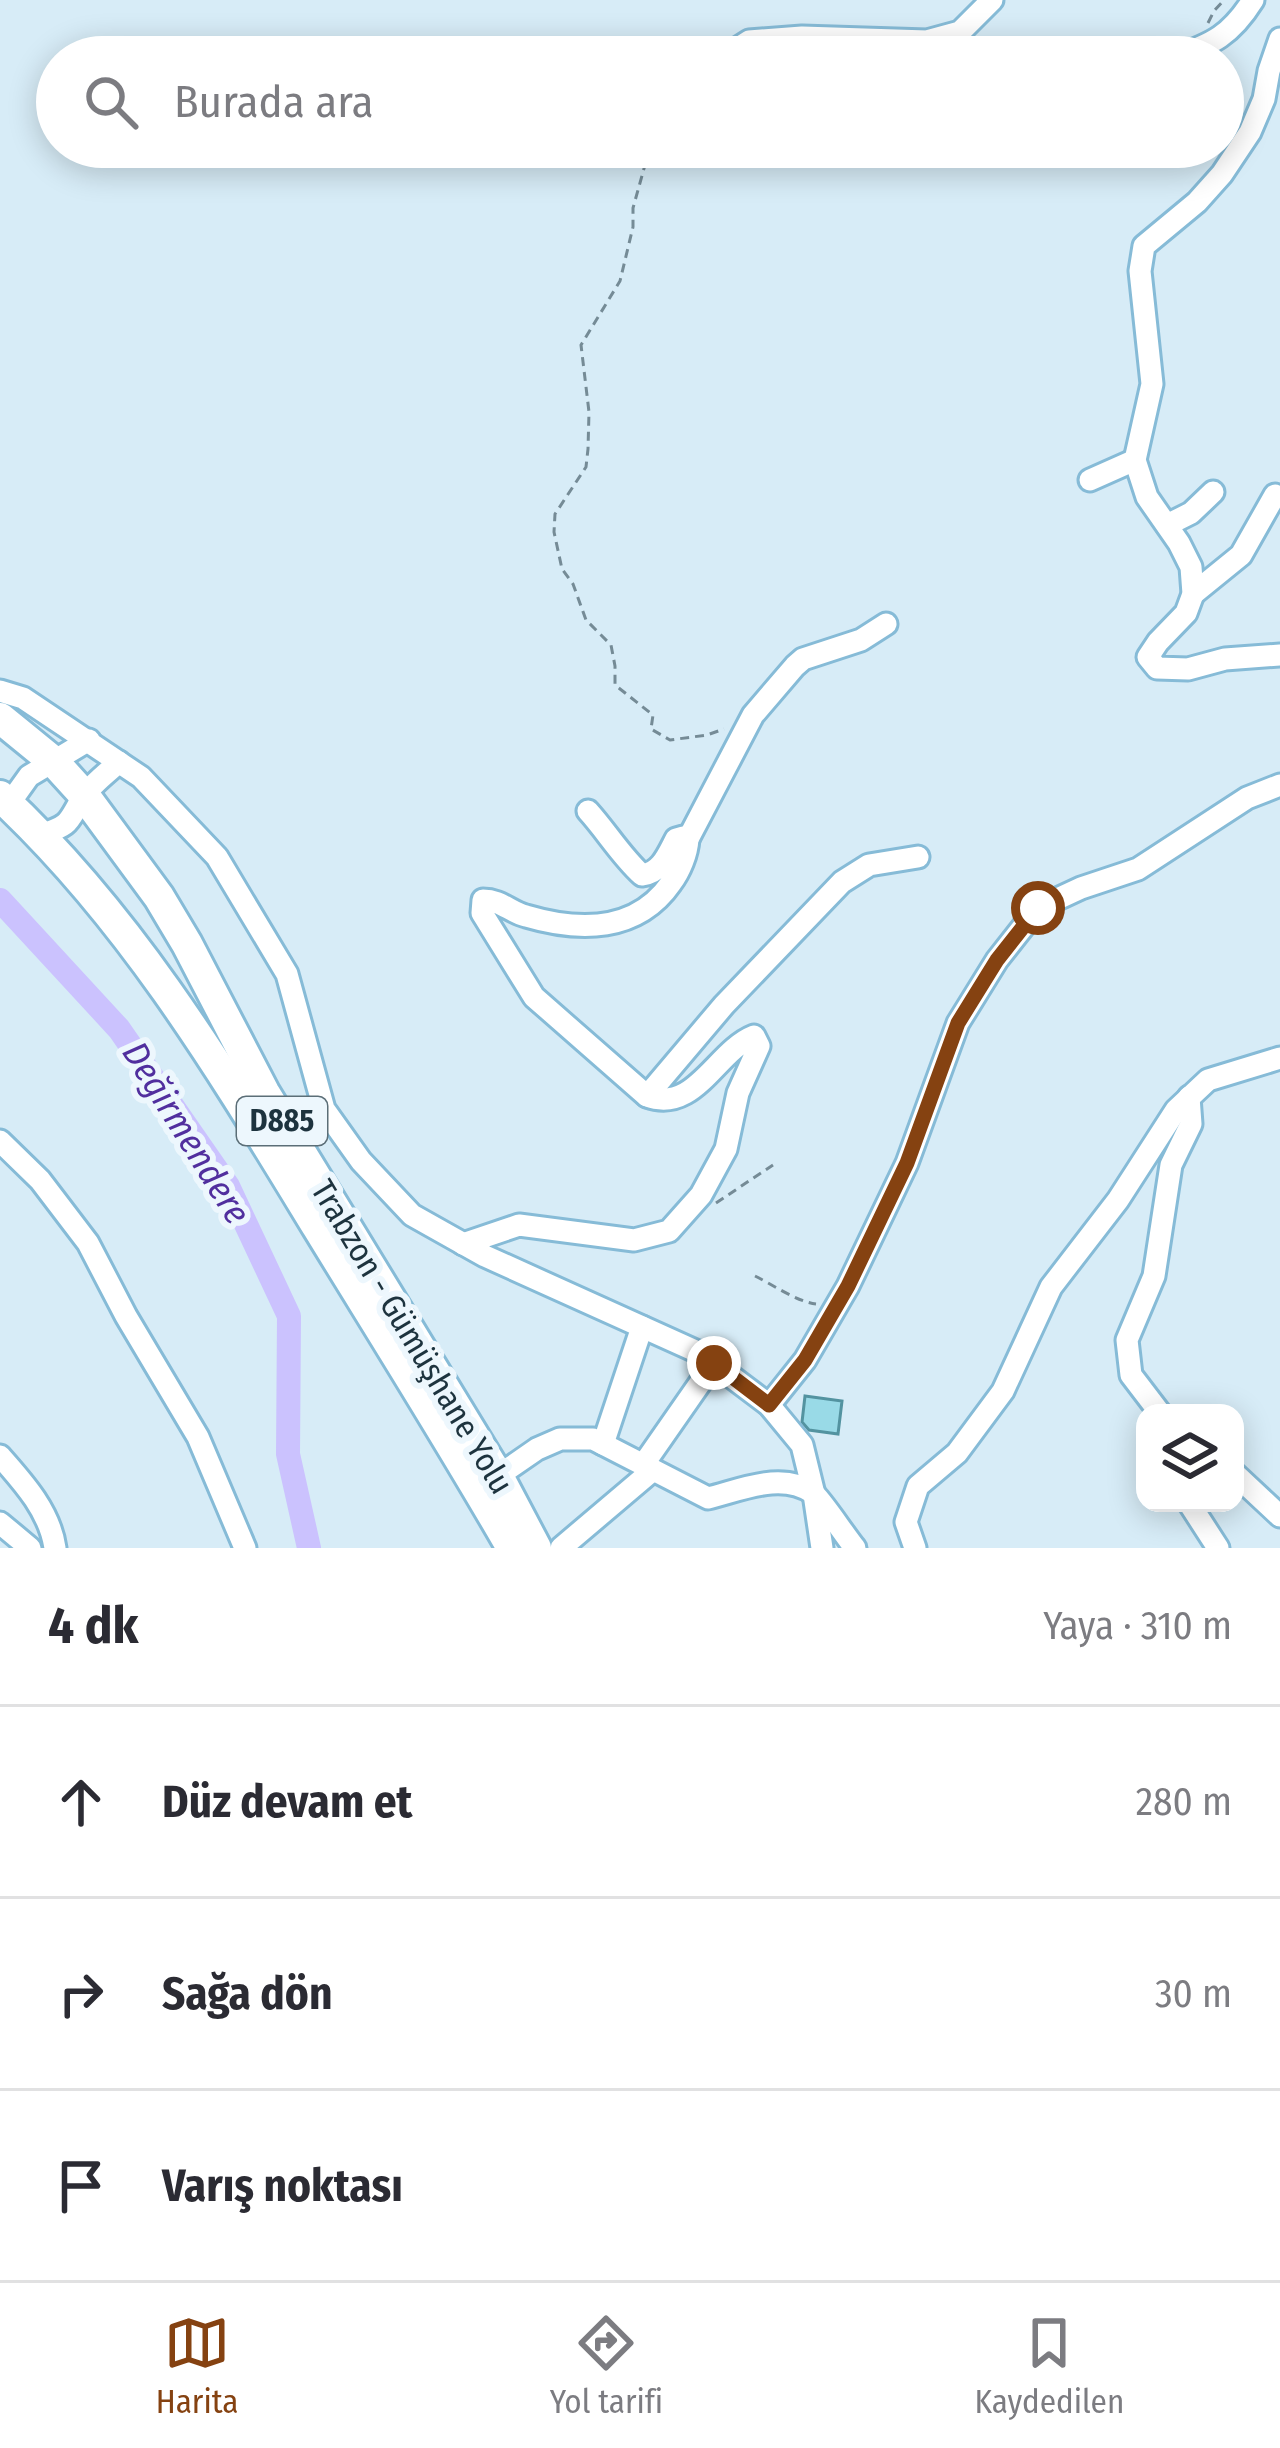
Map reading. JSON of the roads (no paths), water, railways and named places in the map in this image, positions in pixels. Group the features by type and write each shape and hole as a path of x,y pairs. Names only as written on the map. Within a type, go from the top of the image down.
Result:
{"highway":[{"name":"Trabzon - Gümüşhane Yolu","path":"0,718 54,762 84,795 159,897 265,1092 498,1475 536,1548"},
{"name":"Trabzon - Gümüşhane Yolu","path":"5,800 108,909 222,1071 512,1548"}],"street":[{"path":"945,36 960,32 992,0"},
{"path":"1222,36 1253,0"},
{"path":"1244,141 1264,99 1280,39"},
{"path":"1226,168 1197,202 1144,246 1140,272 1151,384 1135,460 1147,497 1191,567 1193,594 1186,613 1148,656 1157,668 1188,669 1225,659 1280,655"},
{"path":"1090,480 1135,460"},
{"path":"1167,525 1191,513 1213,492"},
{"path":"1193,594 1240,555 1275,495"},
{"path":"463,1244 519,1226 634,1240 669,1231 700,1195 726,1149 738,1093 759,1046 754,1036 738,1042 678,1099 660,1101 647,1096 534,997 482,914 483,900 496,900 520,915 553,923 604,925 629,920 658,901 676,877 688,839 753,715 803,659 861,640 886,624"},
{"path":"0,691 23,698 141,777 217,857 287,974 324,1109 361,1161 412,1215 463,1244 700,1353 769,1405 802,1445 822,1548"},
{"path":"5,800 29,776 89,740"},
{"path":"41,835 61,828 76,814 84,795 119,762"},
{"path":"769,1405 805,1360 848,1286 907,1163 958,1023 997,960 1038,908 1138,869 1247,798 1280,785"},
{"path":"588,811 623,859 642,875 651,874 664,862 676,839 688,839"},
{"path":"647,1096 724,1005 842,881 869,865 918,857"},
{"path":"915,1548 906,1522 918,1486 957,1453 1003,1391 1052,1287 1118,1200 1176,1110 1208,1080 1280,1058"},
{"path":"1151,1404 1131,1375 1127,1340 1154,1276 1171,1165 1191,1124 1189,1097"},
{"path":"0,1141 40,1180 88,1243 198,1437 245,1548"},
{"path":"603,1444 642,1327"},
{"path":"561,1548 648,1467 714,1363"},
{"path":"498,1475 560,1439 593,1439 708,1498 779,1480 814,1493 855,1548"},
{"path":"0,1456 30,1490 56,1548"},
{"path":"1244,1482 1280,1516"},
{"path":"1195,1512 1218,1548"},
{"path":"0,1523 30,1548"}],"waterway":[{"name":"Değirmendere","path":"0,900 119,1029 228,1186 289,1316 288,1454 309,1548"}]}
